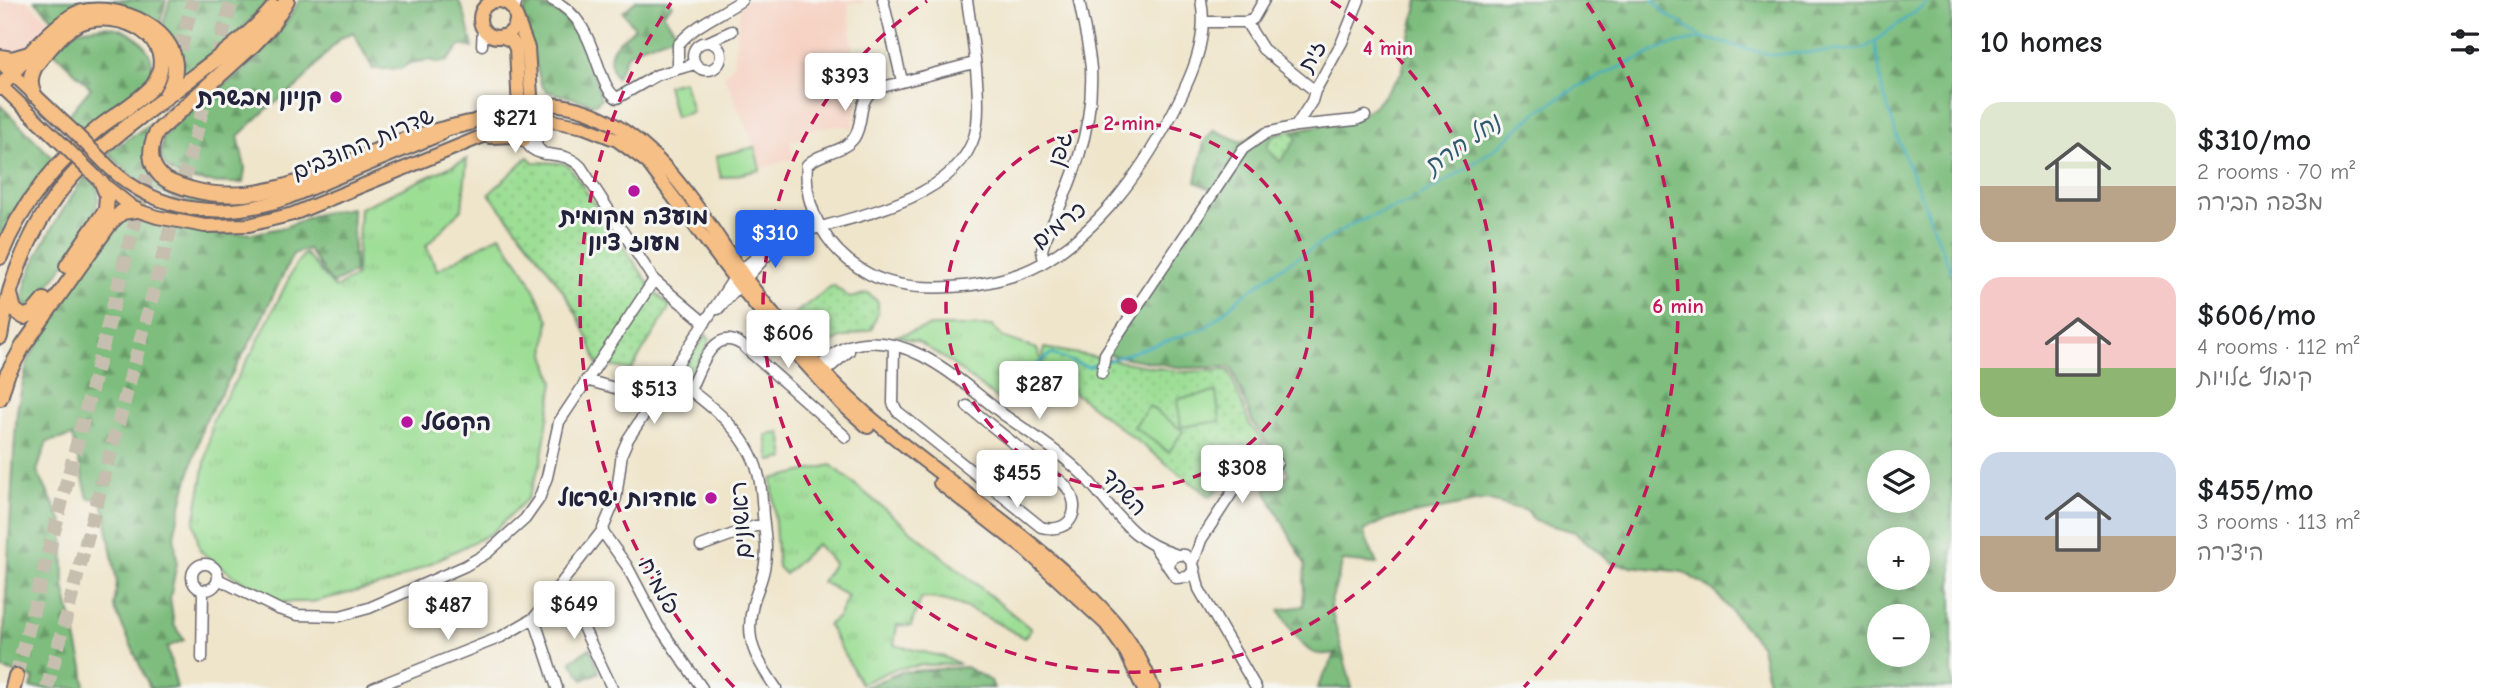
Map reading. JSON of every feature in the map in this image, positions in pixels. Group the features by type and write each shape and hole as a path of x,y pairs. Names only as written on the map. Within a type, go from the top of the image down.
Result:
{"highway":[{"path":"0,337 11,288 34,234 49,205 64,185 89,158 246,35 279,0"},
{"path":"287,0 270,27 254,44 157,132 150,157 153,166 167,180 206,193 236,196 256,194 310,178 426,133 469,123"},
{"path":"0,87 59,24 81,12 106,8 131,13 155,28 173,52 176,65 174,79 169,92 158,104"},
{"path":"0,257 40,186 67,155 153,86 160,72 158,50 140,29 122,20 104,18 79,24 65,32 37,63 30,80 34,94"},
{"path":"0,60 15,59 33,52"},
{"path":"11,288 10,300 17,313 28,316 38,309 106,210 107,195 100,181"},
{"path":"0,398 7,375 23,346 111,222 125,211 136,210"}],"main road":[{"path":"477,0 482,22 498,36 512,41 516,48 517,73 526,122"},
{"path":"482,22 484,8 497,1 516,9 526,37 530,81 525,105"},
{"path":"498,36 512,29 516,9"},
{"name":"שדרות החוצבים","path":"0,60 130,186 150,196 188,207 236,211 270,204 495,112 525,105 556,105 595,114 649,149 672,175 740,278"},
{"path":"495,112 509,97 517,73"},
{"path":"530,81 540,95 556,105"},
{"name":"שדרות החוצבים","path":"0,87 100,181 136,210 205,226 262,223 293,214 476,138 526,122 560,122 611,137 638,154 652,167 856,418 1007,535 1097,615 1126,652 1143,688"},
{"path":"476,138 512,136 524,140"},
{"name":"שדרות החוצבים","path":"820,373 867,416 1014,528 1094,600 1115,620 1129,639 1153,688"}],"street":[{"path":"552,0 567,3 587,33 608,89 617,98 657,75 678,68 695,64 708,71 720,63 720,49 708,42"},
{"path":"678,68 676,52 684,37 695,27 742,0"},
{"path":"883,0 902,81"},
{"path":"373,688 501,637 534,618 603,531 616,498 622,453 654,399 706,321 740,278 780,241 913,197 949,173 964,157 977,124 967,0"},
{"name":"גפן","path":"1044,262 1042,250 1045,240 1075,171 1088,118 1091,68 1079,0"},
{"name":"כרמים","path":"819,227 848,259 869,274 902,284 980,284 1021,274 1044,262 1100,219 1139,169 1159,137 1187,83 1201,43 1201,0"},
{"path":"1203,22 1246,22 1253,19 1265,0"},
{"name":"זית","path":"1296,127 1342,42 1359,0"},
{"name":"זית","path":"1246,22 1264,49 1315,91"},
{"path":"695,64 695,48 732,30"},
{"path":"819,227 810,203 807,165 812,160 847,144 854,137 862,103 867,94 874,89 974,63"},
{"path":"1102,373 1105,354 1243,149 1266,133 1356,120 1365,116"},
{"path":"526,122 524,140 531,149 545,155 569,158 580,167 654,280 706,321"},
{"path":"526,122 539,150 545,155"},
{"path":"218,579 278,608 299,615 340,616 369,608 465,566 487,552 525,519 539,499 547,477 556,429 567,407 654,280"},
{"path":"690,390 709,351 722,340 729,339 742,345 846,437"},
{"path":"820,373 841,349 865,343 894,345 893,402 897,411 1041,527 1056,529 1069,522 1075,514 1071,492 1064,484 967,406"},
{"name":"השקד","path":"894,345 941,368 1074,468 1126,525 1153,545 1179,555"},
{"name":"ראשונים","path":"671,376 727,422 752,457 759,475 766,556 752,605 750,638 759,663 776,688"},
{"path":"586,380 654,399"},
{"path":"1199,589 1172,576 1169,568 1171,560 1190,550 1201,540 1233,491 1277,463"},
{"path":"1064,484 1074,468"},
{"path":"701,546 755,526 764,526"},
{"name":"פלמ\"ח","path":"603,531 627,566 650,613 702,688"},
{"path":"1180,579 1191,574 1201,540"},
{"name":"השקד","path":"1153,545 1169,568"},
{"path":"1179,555 1188,557 1193,565 1199,589 1256,688"},
{"path":"210,564 217,570 218,579 211,589 203,590 193,582 192,573 197,566 210,564"},
{"path":"562,583 612,688"},
{"path":"202,658 203,590"},
{"path":"534,618 557,688"}],"shaded area":[{"path":"0,0 27,0 53,24 24,52 0,53"},
{"path":"746,0 863,0 863,3 848,3 853,87 857,97 853,129 841,125 804,131 804,138 790,140 793,158 761,169 755,145 724,76 734,63 740,7"}],"green space":[{"path":"35,0 166,0 160,23 134,10 108,5 82,9 54,20"},
{"path":"170,0 269,0 235,36 179,82 174,45 163,25"},
{"path":"300,0 458,0 464,12 473,48 461,45 447,61 439,63 429,60 410,63 400,69 373,69 353,32 339,39 298,86 268,108 238,136 245,168 243,183 193,180 171,171 164,163 161,152 164,137 181,118 258,57 278,34"},
{"path":"637,0 668,0 672,5 663,14 678,34 642,46 627,55 616,78 610,61 611,55 617,44 635,28 623,12"},
{"path":"1418,0 1952,0 1952,688 1769,688 1761,646 1714,591 1683,572 1613,564 1575,532 1534,521 1528,511 1486,500 1388,519 1363,531 1377,564 1343,561 1330,605 1352,688 1317,688 1336,653 1318,654 1307,649 1279,610 1303,606 1305,564 1265,490 1289,474 1253,423 1231,367 1183,368 1105,354 1212,190 1196,182 1204,142 1214,130 1241,142 1350,120 1376,105 1402,72"},
{"path":"534,4 549,8 561,16 580,40 601,99 595,104 546,91 541,84 523,14 526,8"},
{"path":"104,26 123,30 139,40 150,55 153,75 142,88 84,133 67,117 91,88 52,50 78,30"},
{"path":"684,81 692,112 675,117 667,85"},
{"path":"0,105 54,159 24,197 0,241"},
{"path":"150,124 153,128 147,164 211,197 211,207 180,200 154,189 131,174 108,152"},
{"path":"1291,130 1297,139 1280,162 1268,149 1268,143 1274,136"},
{"path":"755,147 760,170 721,178 716,156"},
{"path":"528,157 533,162 568,165 653,290 670,307 631,370 597,364 579,318 566,296 489,194"},
{"path":"467,159 462,209 426,246 437,270 500,235 527,275 549,320 545,354 554,382 541,462 528,498 492,533 391,583 312,602 282,602 235,577 200,551 194,523 213,419 255,347 296,264 305,253 335,288 356,276 360,208"},
{"path":"85,176 97,188 98,199 94,213 76,247 36,304 25,309 23,297 34,261"},
{"path":"352,208 355,272 332,284 308,249 293,254 253,337 204,423 174,535 177,562 170,598 174,625 184,640 167,647 177,688 150,688 114,607 117,583 102,499 88,498 72,436 47,442 37,471 63,523 64,587 83,667 85,688 31,688 34,678 2,669 17,411 28,361 115,222 127,216 179,229 229,234 257,233 285,227 317,214"},
{"path":"833,285 850,298 868,293 878,302 878,312 872,329 839,339 821,350 793,315"},
{"path":"931,326 993,326 1002,337 1037,349 1041,360 1008,407 917,341 896,336"},
{"path":"706,334 710,340 690,377 686,376 683,368"},
{"path":"1044,348 1181,372 1229,370 1250,425 1264,443 1251,453 1210,497 1042,368"},
{"path":"1216,392 1220,421 1181,427 1177,399"},
{"path":"1149,406 1183,431 1169,452 1134,427"},
{"path":"781,433 785,458 770,461 766,435"},
{"path":"831,465 1031,629 1024,638 961,606 948,601 921,598 911,626 897,625 894,645 944,657 960,664 894,669 861,684 828,625 838,617 848,596 822,582 834,563 817,544 785,574 778,567 772,479"},
{"path":"590,648 599,672 583,680 571,661"},
{"path":"966,667 991,681 994,688 863,688 901,672"}],"waterway":[{"path":"1653,0 1666,14 1703,38"},
{"name":"נחל חרת","path":"1106,361 1205,328 1279,269 1352,224 1409,202 1450,179 1496,148 1538,111 1579,86 1666,46 1703,38 1773,55 1864,49 1931,0"},
{"path":"1875,41 1882,88 1897,137 1952,273"},
{"name":"נחל חרת","path":"1028,371 1051,354 1088,367 1100,363"}],"tunnel":[{"path":"175,70 193,0"},
{"path":"47,688 232,0"},
{"path":"158,134 170,89"},
{"path":"16,676 153,154"}],"place":[{"name":"קניון מבשרת","path":"336,97"},
{"name":"מועצה מקומית מעוז ציון","path":"634,191"},
{"name":"הקסטל","path":"407,422"},
{"name":"אחדות ישראל","path":"711,498"}]}
